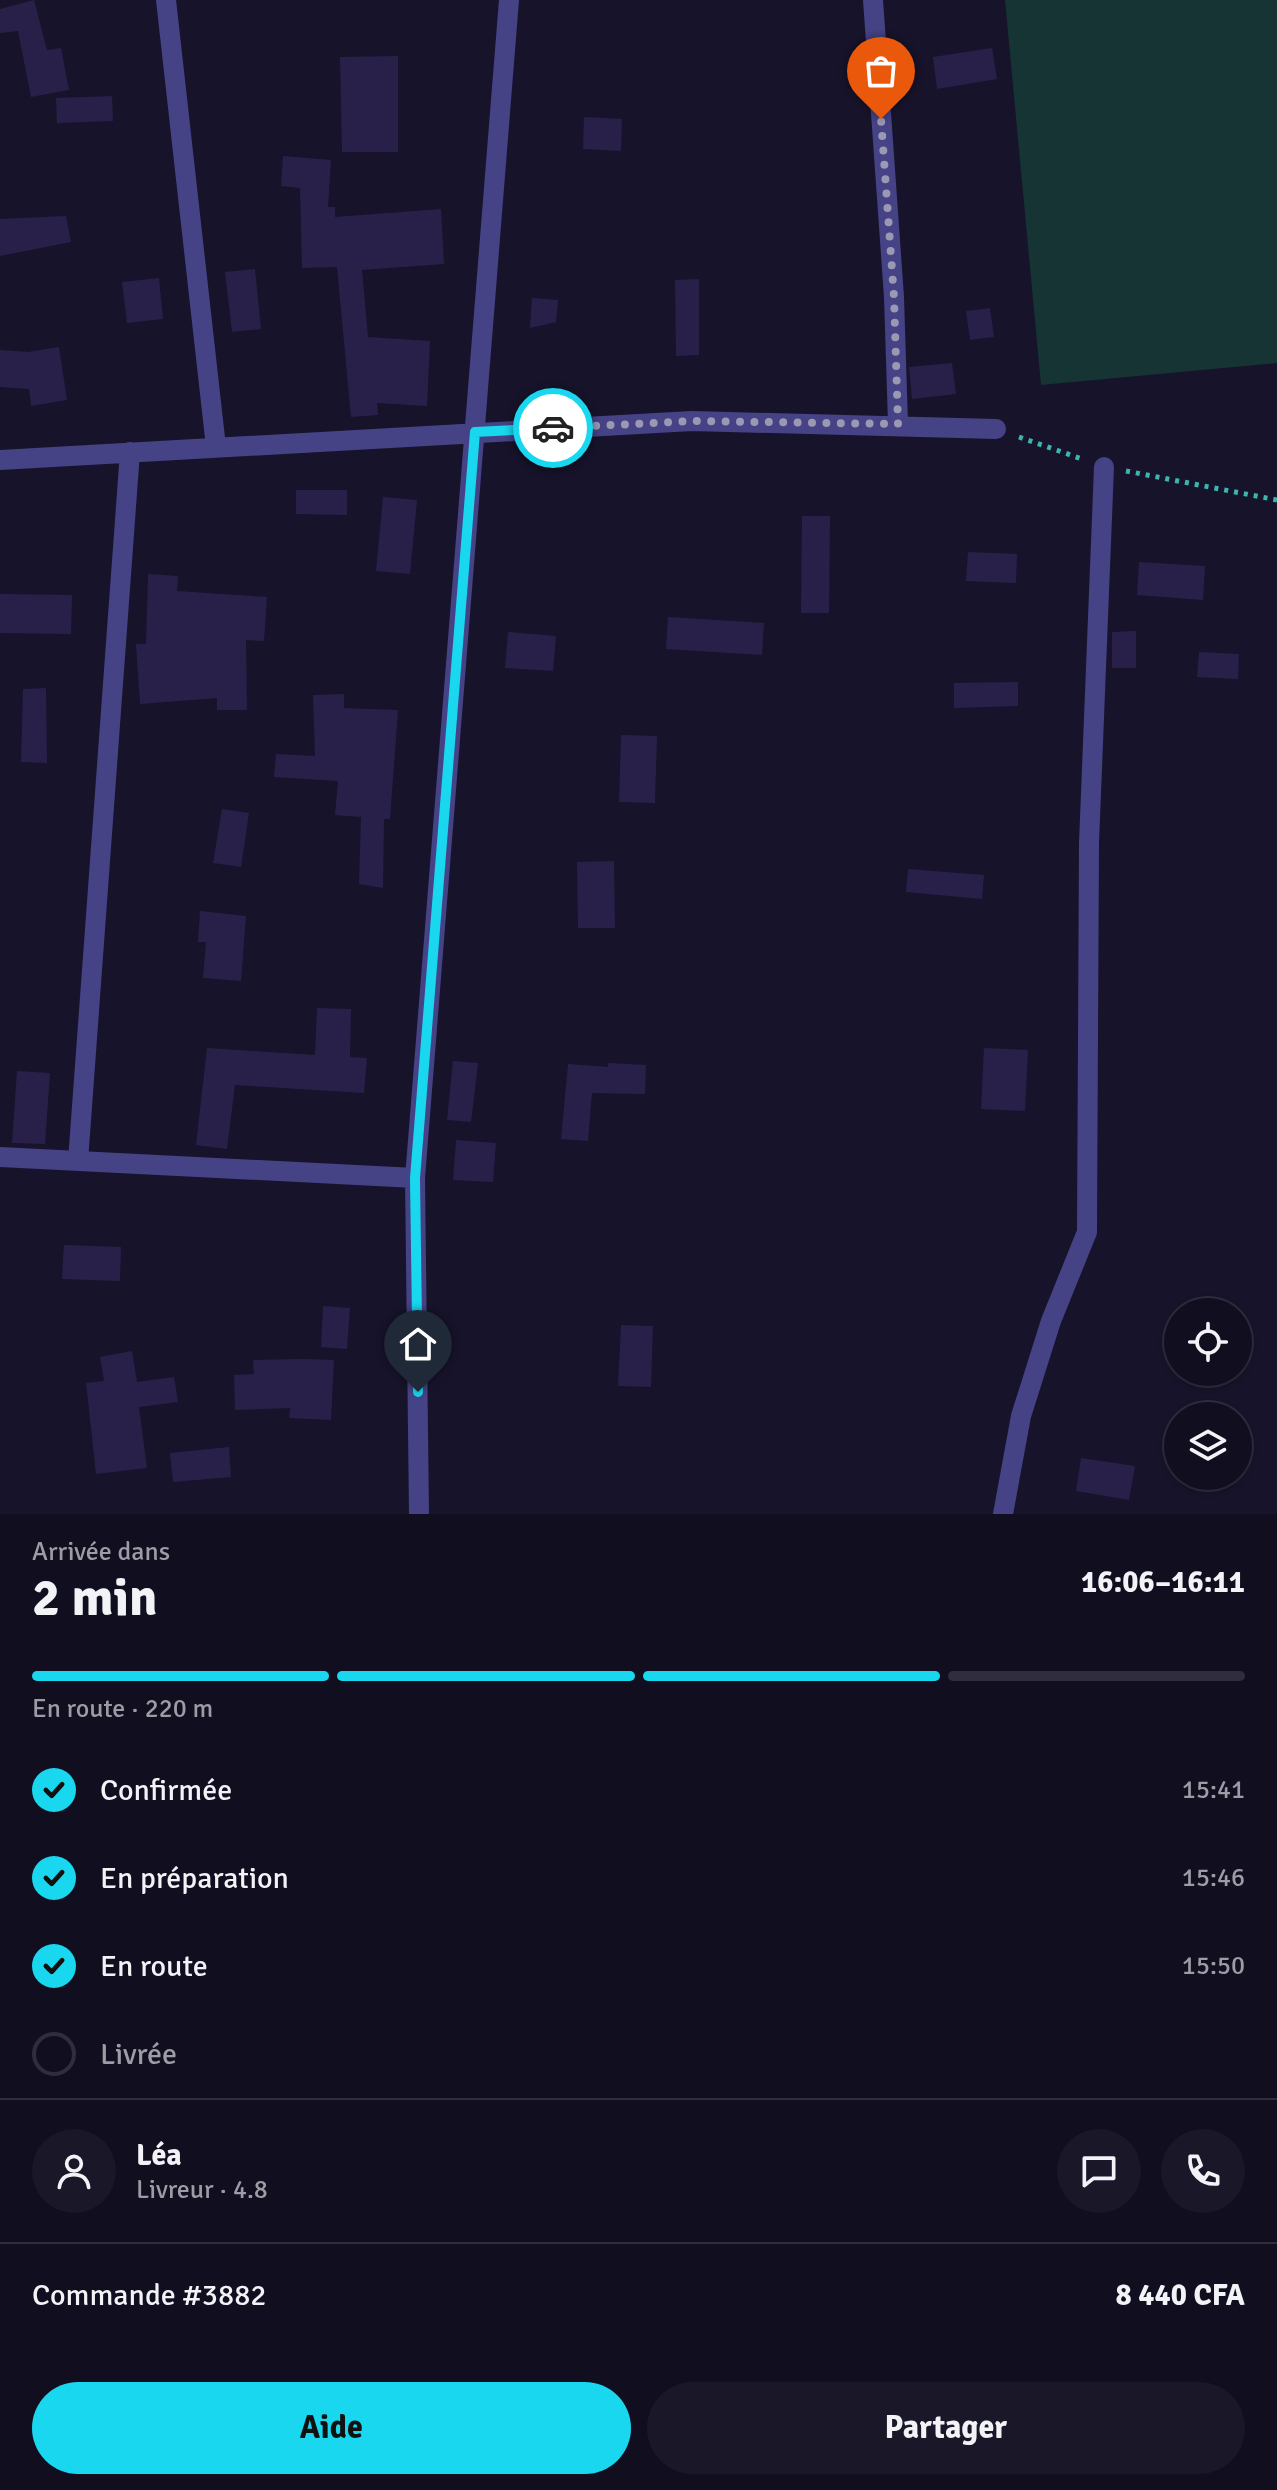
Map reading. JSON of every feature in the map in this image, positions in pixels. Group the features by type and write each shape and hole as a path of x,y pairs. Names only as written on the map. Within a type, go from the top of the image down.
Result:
{"street":[{"path":"166,0 216,447"},
{"path":"419,1514 415,1178 509,0"},
{"path":"873,0 894,297 898,424"},
{"path":"0,460 692,421 898,424 996,429"},
{"path":"78,1161 130,452"},
{"path":"1003,1514 1021,1416 1051,1321 1087,1232 1089,843 1104,467"},
{"path":"0,1157 415,1178"}],"path":[{"path":"996,429 1104,467 1277,500"}],"green space":[{"path":"1005,0 1277,0 1277,363 1041,385"}],"building":[{"path":"34,0 47,50 61,48 69,90 31,97 18,31 0,33 0,9"},
{"path":"992,48 997,79 937,89 933,57"},
{"path":"398,56 398,152 342,152 340,57"},
{"path":"112,96 113,121 57,123 56,98"},
{"path":"584,117 622,119 621,151 583,149"},
{"path":"283,156 331,160 328,207 335,207 335,217 441,209 444,264 362,270 368,337 430,341 427,406 377,403 378,415 351,417 337,267 302,268 300,188 281,186"},
{"path":"66,216 71,242 0,256 0,219"},
{"path":"255,269 261,329 232,332 225,272"},
{"path":"159,278 163,319 127,323 122,282"},
{"path":"699,279 699,355 676,356 675,280"},
{"path":"532,298 558,300 556,322 530,328"},
{"path":"990,308 994,337 970,340 966,311"},
{"path":"59,347 67,400 31,406 29,389 0,387 0,350 28,352"},
{"path":"952,363 956,394 912,399 909,367"},
{"path":"296,490 347,490 347,515 296,514"},
{"path":"383,497 417,500 410,574 376,571"},
{"path":"802,516 830,516 829,613 801,613"},
{"path":"968,552 1017,554 1016,583 966,581"},
{"path":"1139,562 1205,566 1203,600 1137,595"},
{"path":"148,574 178,576 177,591 267,597 264,641 246,640 247,710 217,710 217,698 140,704 136,644 146,644"},
{"path":"0,594 72,595 71,634 0,633"},
{"path":"668,617 764,623 762,655 666,649"},
{"path":"1136,631 1136,668 1112,668 1112,632"},
{"path":"508,632 556,636 553,671 505,668"},
{"path":"1199,652 1239,654 1238,679 1197,677"},
{"path":"1018,682 1018,706 954,708 954,683"},
{"path":"46,688 47,763 21,762 23,689"},
{"path":"344,694 344,708 398,710 390,819 384,819 383,888 359,884 361,817 335,815 338,781 274,777 276,754 315,756 313,695"},
{"path":"621,735 657,736 655,803 619,802"},
{"path":"222,809 249,813 241,867 213,863"},
{"path":"614,861 615,928 578,928 577,862"},
{"path":"908,869 984,875 982,899 906,892"},
{"path":"200,911 246,916 241,981 203,978 206,942 198,942"},
{"path":"317,1008 351,1009 350,1057 367,1058 364,1093 235,1085 227,1149 196,1145 207,1048 315,1055"},
{"path":"984,1048 1028,1050 1025,1111 981,1109"},
{"path":"453,1061 478,1063 471,1122 447,1120"},
{"path":"608,1063 646,1065 645,1094 592,1093 588,1141 561,1139 568,1064 608,1067"},
{"path":"17,1071 50,1073 45,1144 12,1143"},
{"path":"456,1140 496,1143 493,1182 453,1180"},
{"path":"64,1245 121,1247 120,1281 62,1279"},
{"path":"323,1306 350,1308 347,1349 321,1347"},
{"path":"621,1325 653,1326 651,1387 618,1386"},
{"path":"132,1351 137,1382 174,1377 178,1402 139,1407 147,1468 96,1474 86,1383 104,1381 100,1357"},
{"path":"253,1360 334,1360 331,1420 289,1418 290,1408 235,1410 234,1375 254,1374"},
{"path":"229,1447 231,1477 173,1482 170,1453"},
{"path":"1081,1458 1135,1466 1129,1500 1076,1491"}],"way so far":[{"path":"553,428 692,421 898,424 894,297 881,119"}],"route":[{"path":"418,1392 415,1178 475,432 553,428"}]}
